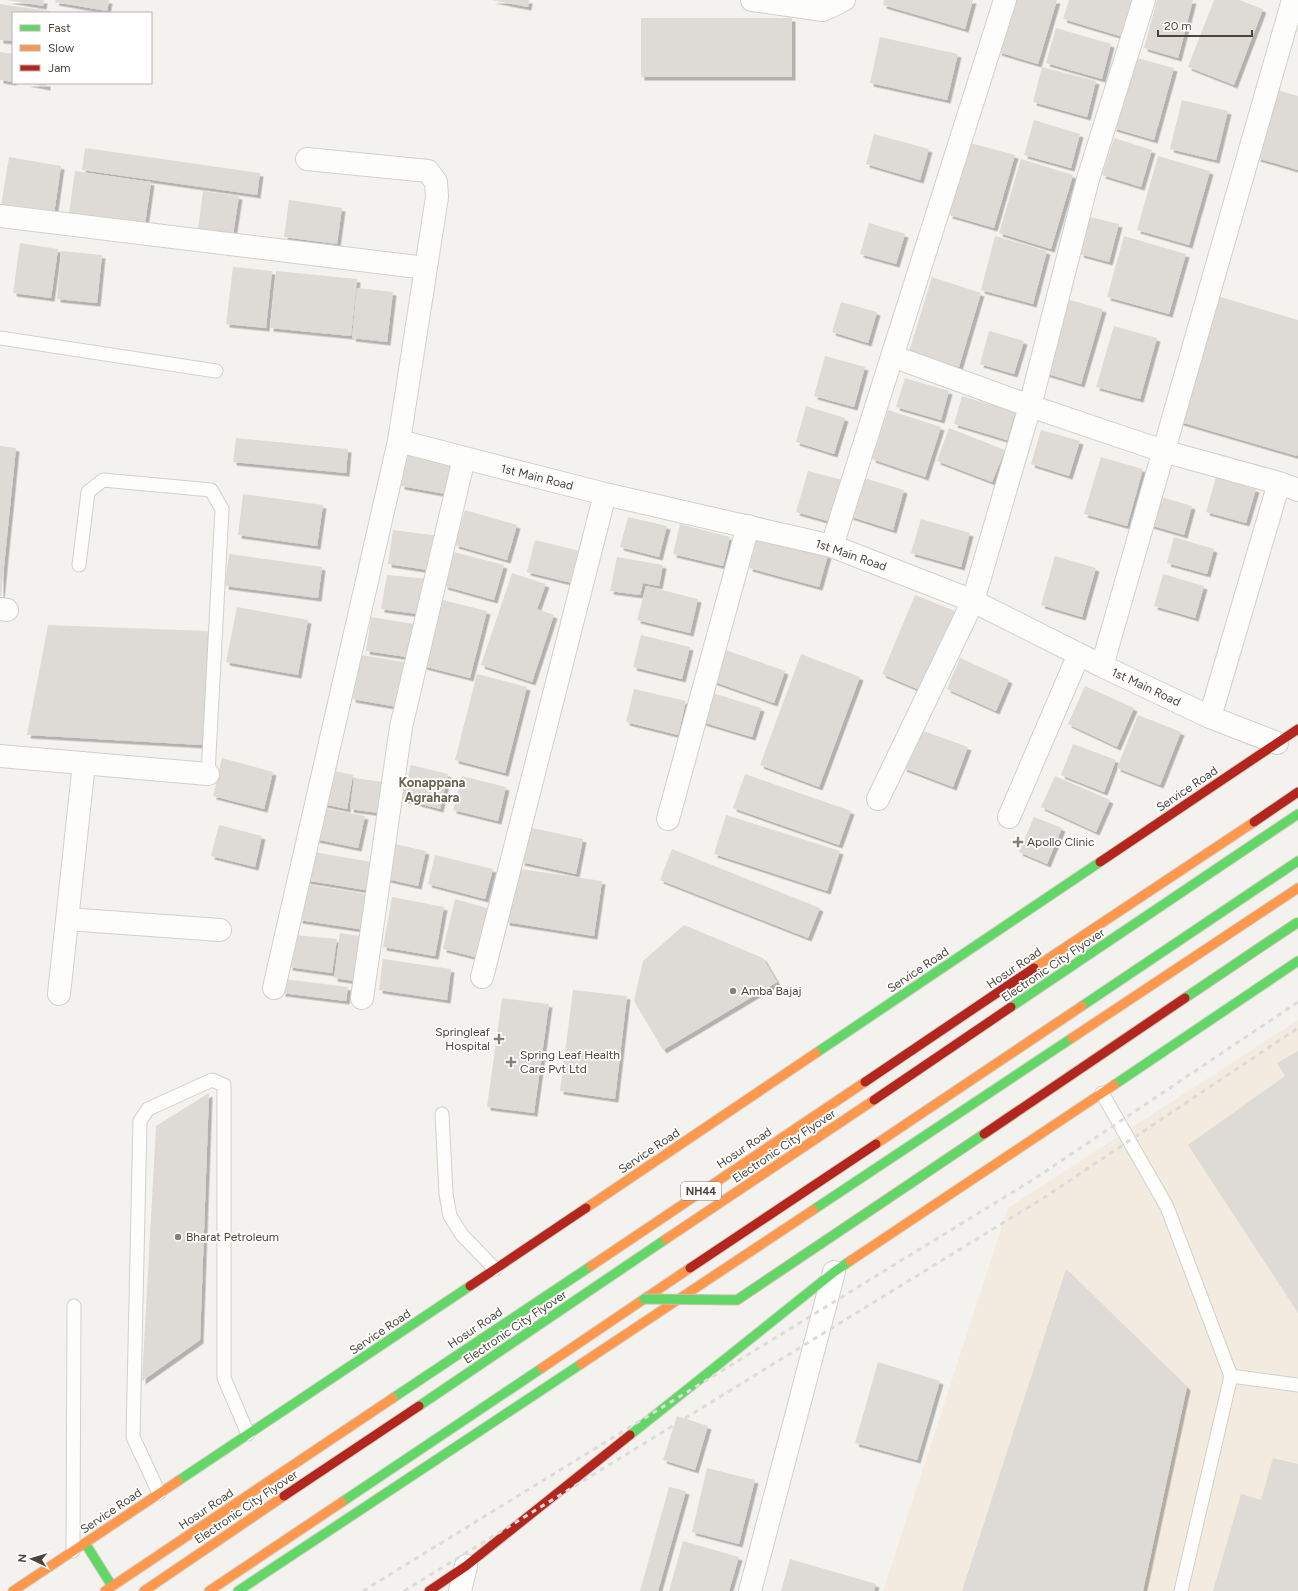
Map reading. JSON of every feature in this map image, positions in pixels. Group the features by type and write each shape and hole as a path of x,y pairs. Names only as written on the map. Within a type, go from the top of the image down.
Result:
{"main road":[{"name":"Service Road","path":"13,1591 1298,729"},
{"name":"Hosur Road","path":"108,1589 1298,792"},
{"name":"Electronic City Flyover","path":"144,1591 1298,814"},
{"path":"209,1591 1298,861"},
{"path":"238,1591 1298,888"},
{"path":"644,1299 737,1300 1298,922"},
{"path":"429,1591 466,1566 834,1272 1298,960"},
{"path":"85,1543 108,1589"}],"street":[{"path":"752,0 823,10 844,0"},
{"path":"832,546 1005,0"},
{"path":"878,799 973,601 1030,406 1088,179 1144,0"},
{"path":"1102,666 1287,2"},
{"path":"274,988 399,441 437,197 436,182 428,171 307,159"},
{"path":"0,216 426,268"},
{"path":"892,356 1030,406 1163,451 1289,487 1210,717"},
{"name":"1st Main Road","path":"399,441 605,494 832,546 973,601 1102,666 1210,717 1277,743"},
{"path":"362,998 401,727 464,458"},
{"path":"482,976 605,494"},
{"path":"668,819 748,526"},
{"path":"1009,816 1079,654"},
{"path":"0,756 208,774"},
{"path":"59,994 84,764"},
{"path":"67,918 220,930"},
{"path":"750,1591 834,1272"},
{"path":"460,1591 466,1566"}],"lane":[{"path":"0,338 216,371"},
{"path":"79,565 88,492 103,480 211,490 222,509 208,774"},
{"path":"159,1493 133,1437 140,1121 148,1109 212,1080 224,1085 224,1378 248,1434"},
{"path":"1102,1093 1167,1207 1231,1376 1181,1591"},
{"path":"442,1114 446,1194 450,1216 462,1235 495,1269"},
{"path":"73,1551 74,1306"},
{"path":"1231,1376 1298,1385"}],"shaded area":[{"path":"1298,1020 1298,1591 883,1591 1008,1208"}],"building":[{"path":"7,0 44,0 43,6"},
{"path":"56,0 109,0 107,11 55,2"},
{"path":"492,0 529,0 528,7"},
{"path":"884,0 973,0 965,29 883,5"},
{"path":"1013,0 1057,0 1038,64 998,52"},
{"path":"1069,0 1134,0 1123,37 1063,19"},
{"path":"1157,0 1193,0 1178,58 1144,48"},
{"path":"1214,0 1239,0 1263,9 1234,85 1188,67"},
{"path":"0,4 50,11 12,12 12,41 0,40"},
{"path":"641,18 792,18 792,77 641,77"},
{"path":"1056,28 1111,44 1102,79 1046,63"},
{"path":"880,37 958,54 947,100 870,83"},
{"path":"0,52 12,54 12,82 0,80"},
{"path":"1133,57 1174,68 1154,140 1113,128"},
{"path":"1042,67 1096,81 1087,117 1033,102"},
{"path":"31,84 47,84 47,87"},
{"path":"1277,90 1298,96 1298,170 1257,158"},
{"path":"1182,100 1228,111 1216,160 1170,149"},
{"path":"1034,120 1080,134 1071,168 1024,155"},
{"path":"874,134 929,149 920,180 866,164"},
{"path":"1114,138 1152,150 1141,187 1102,175"},
{"path":"970,143 1015,155 994,228 949,215"},
{"path":"85,148 260,173 257,195 82,170"},
{"path":"1158,156 1210,171 1189,245 1137,230"},
{"path":"9,157 61,166 54,214 1,206"},
{"path":"1021,159 1073,175 1051,249 999,233"},
{"path":"75,171 151,182 144,231 68,220"},
{"path":"203,191 239,196 232,241 197,236"},
{"path":"289,200 342,208 337,244 284,237"},
{"path":"1090,217 1119,224 1109,262 1080,254"},
{"path":"869,223 905,234 896,264 860,254"},
{"path":"995,236 1047,251 1033,304 981,290"},
{"path":"1124,236 1186,254 1169,314 1107,297"},
{"path":"20,243 58,249 51,298 13,293"},
{"path":"61,251 102,255 97,303 57,299"},
{"path":"233,267 272,271 266,328 226,324"},
{"path":"276,271 357,279 351,336 270,328"},
{"path":"932,277 981,293 959,367 909,352"},
{"path":"357,288 393,292 387,342 352,338"},
{"path":"1214,295 1298,320 1297,456 1177,421"},
{"path":"1062,298 1103,309 1081,384 1041,372"},
{"path":"841,302 877,312 868,343 832,332"},
{"path":"1114,326 1157,338 1140,399 1096,387"},
{"path":"989,331 1024,341 1014,374 980,364"},
{"path":"825,356 865,367 854,407 814,396"},
{"path":"905,378 949,391 941,420 896,407"},
{"path":"962,396 1015,412 1007,440 954,424"},
{"path":"806,406 845,418 834,454 796,442"},
{"path":"888,410 941,427 925,477 872,459"},
{"path":"949,428 1005,450 992,482 937,461"},
{"path":"1041,430 1080,441 1069,476 1031,464"},
{"path":"236,438 348,449 346,473 233,462"},
{"path":"0,446 16,448 1,596 0,596"},
{"path":"406,453 456,464 451,495 401,486"},
{"path":"1101,457 1143,469 1127,526 1084,514"},
{"path":"808,471 843,480 831,522 796,512"},
{"path":"861,477 904,490 893,530 849,516"},
{"path":"1216,477 1256,489 1246,523 1206,512"},
{"path":"243,494 323,505 317,546 238,535"},
{"path":"1158,496 1192,506 1184,535 1150,525"},
{"path":"465,510 517,525 507,560 455,545"},
{"path":"628,517 667,526 659,557 620,547"},
{"path":"921,519 970,533 961,567 911,553"},
{"path":"680,524 730,537 723,566 673,554"},
{"path":"393,530 440,536 435,571 388,564"},
{"path":"758,535 828,555 819,587 749,568"},
{"path":"1174,537 1214,549 1207,574 1167,563"},
{"path":"535,540 584,552 576,584 527,572"},
{"path":"454,552 504,565 494,600 444,586"},
{"path":"229,554 322,567 318,598 225,586"},
{"path":"1055,556 1096,568 1082,617 1041,605"},
{"path":"617,557 663,565 659,586 643,583 640,595 610,591"},
{"path":"512,573 546,584 537,609 554,615 532,682 481,665"},
{"path":"1163,574 1204,586 1195,618 1154,606"},
{"path":"387,575 429,579 425,615 381,609"},
{"path":"646,586 698,599 690,633 637,620"},
{"path":"915,595 955,611 922,691 882,674"},
{"path":"439,599 487,611 470,678 423,666"},
{"path":"237,607 308,620 298,675 226,662"},
{"path":"371,617 419,625 414,658 366,651"},
{"path":"48,625 208,631 202,745 27,735"},
{"path":"641,635 690,647 682,679 633,667"},
{"path":"723,649 785,671 774,703 712,681"},
{"path":"801,654 860,677 819,787 760,765"},
{"path":"361,655 410,663 403,708 352,699"},
{"path":"960,658 1009,680 996,711 947,689"},
{"path":"477,674 527,687 505,773 455,760"},
{"path":"1085,686 1134,708 1117,747 1068,724"},
{"path":"634,689 686,701 678,735 626,722"},
{"path":"710,692 761,708 752,737 702,722"},
{"path":"1138,715 1181,732 1160,785 1117,768"},
{"path":"918,729 968,747 953,787 903,768"},
{"path":"1073,744 1116,760 1104,792 1061,775"},
{"path":"222,758 273,772 264,809 213,796"},
{"path":"411,765 448,774 440,809 402,799"},
{"path":"330,770 353,775 347,809 323,804"},
{"path":"745,774 851,811 839,845 733,808"},
{"path":"462,776 506,787 498,821 453,810"},
{"path":"1055,776 1110,800 1096,832 1041,807"},
{"path":"354,778 391,783 386,814 350,809"},
{"path":"322,808 365,816 358,848 315,839"},
{"path":"726,815 840,851 827,891 714,854"},
{"path":"1034,817 1062,828 1047,864 1019,852"},
{"path":"219,825 262,836 255,867 211,856"},
{"path":"528,827 583,839 576,874 521,862"},
{"path":"395,844 426,851 418,886 387,879"},
{"path":"672,849 820,908 808,938 660,880"},
{"path":"308,851 377,863 372,891 304,880"},
{"path":"435,855 493,869 485,899 428,884"},
{"path":"514,868 602,881 594,936 506,922"},
{"path":"305,884 372,895 366,930 299,920"},
{"path":"392,897 444,907 435,956 383,947"},
{"path":"455,899 487,908 475,957 443,949"},
{"path":"684,925 763,958 777,982 663,1050 634,1001 643,961"},
{"path":"340,933 367,937 361,982 334,978"},
{"path":"294,935 337,939 332,973 289,967"},
{"path":"383,959 451,969 447,1000 379,990"},
{"path":"284,979 348,987 346,1001 282,993"},
{"path":"573,990 627,996 615,1099 560,1091"},
{"path":"502,998 549,1004 534,1113 487,1107"},
{"path":"1298,1051 1298,1313 1188,1145 1285,1076 1277,1063"},
{"path":"209,1093 200,1340 142,1381 156,1126"},
{"path":"1066,1269 1187,1387 1143,1591 962,1591"},
{"path":"878,1362 940,1381 917,1460 855,1443"},
{"path":"677,1416 708,1426 695,1470 663,1460"},
{"path":"1273,1458 1298,1464 1298,1591 1213,1591 1241,1494 1261,1500"},
{"path":"707,1468 755,1480 739,1544 692,1532"},
{"path":"669,1487 686,1491 658,1591 640,1591"},
{"path":"683,1541 739,1557 729,1591 669,1591"},
{"path":"790,1559 876,1584 874,1591 781,1591"}],"railway":[{"path":"363,1591 1034,1179 1298,1002"},
{"path":"404,1591 1045,1197 1298,1028"}],"traffic: fast":[{"path":"1011,1007 1298,814"},
{"path":"1082,1006 1298,861"},
{"path":"816,1053 1100,862"},
{"path":"1185,998 1298,922"},
{"path":"1114,1085 1298,961"},
{"path":"813,1210 1072,1038"},
{"path":"644,1299 737,1300 984,1134"},
{"path":"419,1406 666,1239"},
{"path":"630,1435 834,1272 850,1261"},
{"path":"393,1398 591,1266"},
{"path":"178,1481 470,1286"},
{"path":"238,1591 581,1364"},
{"path":"342,1502 542,1368"},
{"path":"85,1543 112,1586"}],"traffic: slow":[{"path":"1034,968 1254,822"},
{"path":"1072,1038 1298,888"},
{"path":"876,1144 1082,1006"},
{"path":"586,1208 816,1053"},
{"path":"591,1266 865,1082"},
{"path":"850,1261 1114,1085"},
{"path":"666,1239 874,1100"},
{"path":"581,1364 813,1210"},
{"path":"542,1368 690,1268"},
{"path":"105,1591 393,1398"},
{"path":"13,1591 178,1481"},
{"path":"144,1591 284,1496"},
{"path":"209,1591 342,1502"}],"traffic: jam":[{"path":"1100,862 1298,729"},
{"path":"1254,822 1298,792"},
{"path":"865,1082 1034,968"},
{"path":"984,1134 1185,998"},
{"path":"874,1100 1011,1007"},
{"path":"690,1268 876,1144"},
{"path":"470,1286 586,1208"},
{"path":"284,1496 419,1406"},
{"path":"429,1591 466,1566 630,1435"}],"place":[{"name":"Apollo Clinic","path":"1018,842"},
{"name":"Amba Bajaj","path":"733,991"},
{"name":"Springleaf Hospital","path":"499,1039"},
{"name":"Spring Leaf Health Care Pvt Ltd","path":"511,1062"},
{"name":"Bharat Petroleum","path":"178,1237"}],"district":[{"name":"Konappana Agrahara","path":"432,790"}]}
